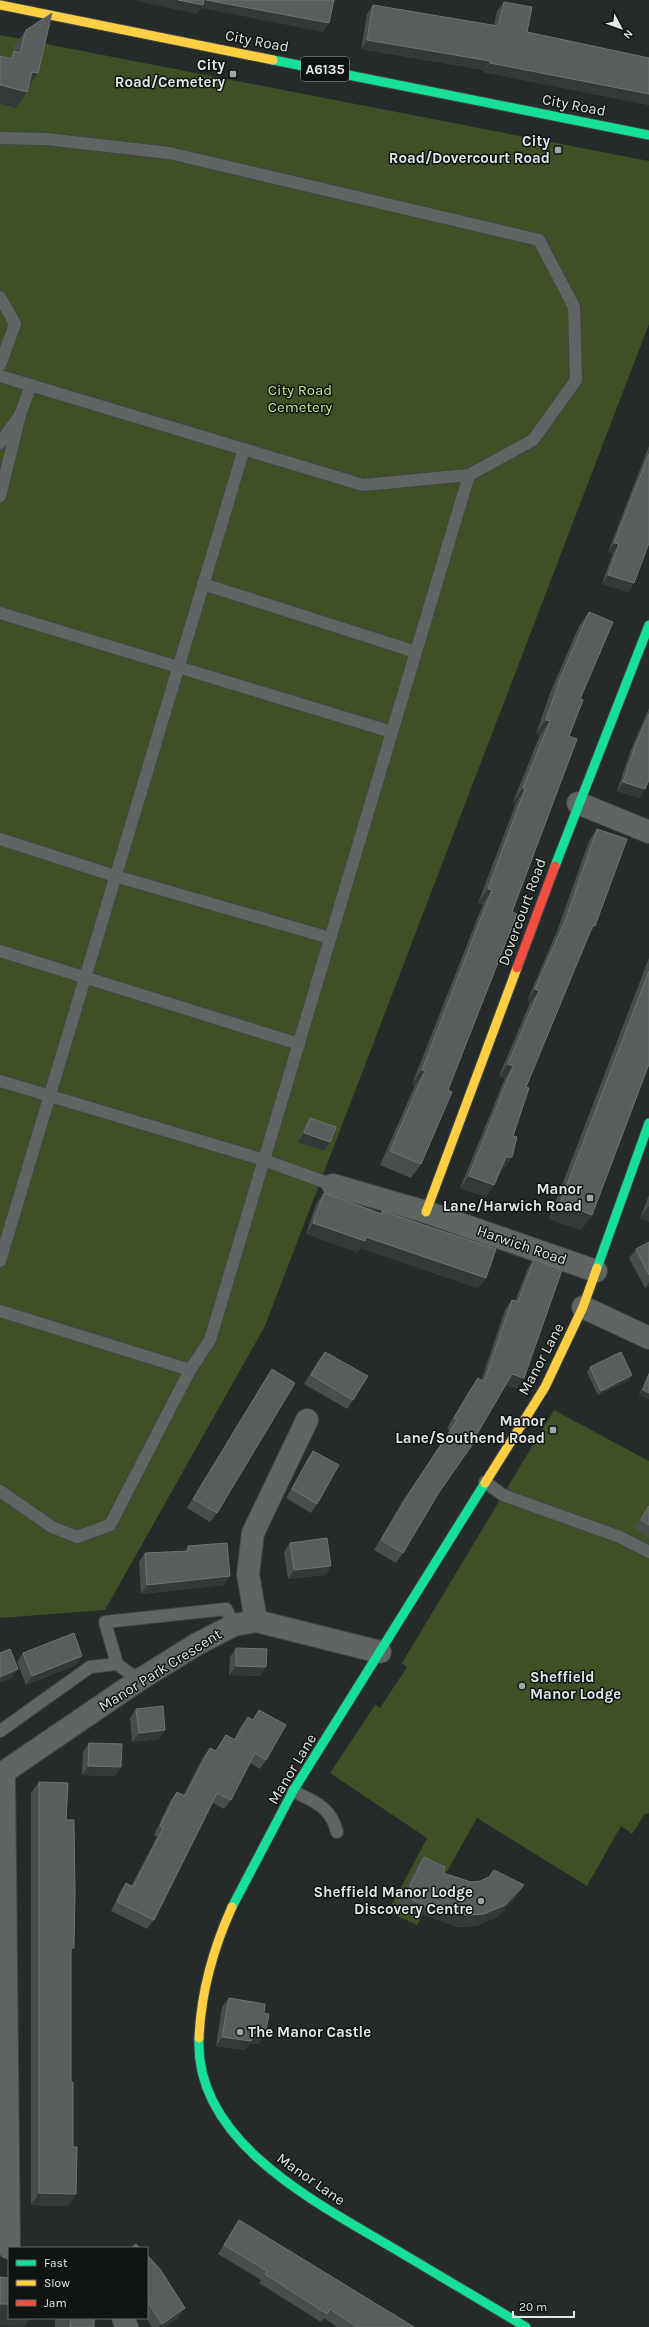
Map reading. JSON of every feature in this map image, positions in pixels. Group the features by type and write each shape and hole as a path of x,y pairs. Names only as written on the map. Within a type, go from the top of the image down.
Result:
{"street":[{"name":"City Road","path":"0,5 29,5 649,135"},
{"name":"Dovercourt Road","path":"426,1212 578,803 649,625"},
{"path":"578,803 649,832"},
{"name":"Manor Lane","path":"526,2327 289,2185 247,2147 212,2099 205,2083 198,2043 198,2019 213,1954 240,1892 293,1792 544,1386 583,1307 649,1123"},
{"name":"Harwich Road","path":"333,1185 426,1212 596,1271"},
{"path":"583,1307 649,1338"},
{"path":"256,1621 248,1574 253,1532 308,1420"},
{"name":"Manor Park Crescent","path":"2,1772 139,1680 197,1644 234,1625 256,1621 380,1652"},
{"path":"2,1772 3,2059 9,2247"}],"lane":[{"path":"0,138 46,139 169,153 539,240 574,306 576,380 533,440 469,475 362,485 0,376"},
{"path":"0,297 15,324 0,365"},
{"path":"0,496 20,415 32,385"},
{"path":"0,443 20,415"},
{"path":"0,1261 244,449"},
{"path":"0,1491 52,1527 76,1537 110,1525 190,1370 210,1340 469,475"},
{"path":"203,584 416,652"},
{"path":"0,612 178,668 392,732"},
{"path":"0,839 115,876 330,938"},
{"path":"0,951 298,1044"},
{"path":"0,1081 264,1160 333,1185"},
{"path":"0,1311 190,1370"},
{"path":"485,1482 503,1495 620,1537 649,1552"},
{"path":"139,1680 117,1664 105,1622 226,1609 234,1625"},
{"path":"0,1732 90,1667 117,1664"},
{"path":"293,1792 322,1806 334,1820 337,1832"}],"green space":[{"name":"City Road Cemetery","path":"0,35 649,161 649,324 265,1326 105,1610 0,1618"},
{"name":"Sheffield Manor Lodge","path":"554,1410 649,1461 649,1813 644,1815 632,1834 621,1826 587,1886 477,1818 417,1925 388,1912 427,1838 330,1773 375,1705 380,1708 407,1667 402,1663"}],"building":[{"path":"178,0 204,0 203,5"},
{"path":"206,0 334,0 329,23"},
{"path":"504,2 532,7 527,32 649,58 649,94 490,63 490,61 367,40 373,5 498,26"},
{"path":"52,13 38,73 32,72 27,92 0,85 0,56 12,59 14,51 20,53 26,30"},
{"path":"649,454 649,543 634,583 608,575 619,544 614,543"},
{"path":"589,612 613,622 580,699 583,700 569,736 577,739 512,912 517,914 448,1090 452,1092 421,1164 390,1151 425,1071 422,1070 492,890 488,889 525,789 523,788 550,721 546,720 560,679"},
{"path":"649,714 649,780 645,789 623,782 636,744"},
{"path":"597,829 627,839 595,926 593,925 526,1087 529,1088 513,1136 517,1137 512,1157 506,1157 494,1185 469,1176 513,1066 508,1064 539,991 535,989 566,919"},
{"path":"649,971 649,1064 592,1215 560,1203"},
{"path":"310,1118 336,1127 330,1142 304,1133"},
{"path":"324,1193 382,1214 382,1211 496,1249 486,1278 366,1237 365,1241 313,1223"},
{"path":"649,1242 649,1275 636,1249"},
{"path":"534,1259 562,1270 524,1378 512,1374 473,1441 474,1442 438,1494 403,1553 381,1540 457,1420 454,1418 478,1378 484,1382 512,1300 518,1302"},
{"path":"325,1352 368,1376 353,1400 311,1375"},
{"path":"621,1352 632,1375 601,1391 590,1367"},
{"path":"272,1369 295,1383 217,1513 193,1499"},
{"path":"649,1374 649,1393 643,1390"},
{"path":"313,1451 339,1465 317,1504 292,1489"},
{"path":"649,1506 649,1525 641,1520"},
{"path":"327,1538 331,1566 294,1570 290,1543"},
{"path":"227,1543 230,1576 147,1585 145,1553 189,1551 188,1546"},
{"path":"74,1633 82,1656 32,1676 23,1653"},
{"path":"236,1648 267,1649 266,1667 236,1666"},
{"path":"10,1649 18,1669 0,1677 0,1653"},
{"path":"163,1706 165,1730 139,1733 136,1709"},
{"path":"259,1710 286,1725 266,1760 255,1753 231,1800 217,1793 154,1920 117,1902 126,1883 133,1887 163,1828 160,1826 177,1792 185,1796 210,1748 216,1751 226,1735 235,1740 248,1717 253,1720"},
{"path":"89,1743 122,1744 121,1767 88,1766"},
{"path":"39,1782 68,1783 66,1820 74,1820 75,1893 74,1948 71,1948 71,2082 73,2082 73,2147 77,2147 76,2194 39,2193"},
{"path":"424,1857 445,1867 443,1873 471,1882 480,1881 489,1877 494,1870 524,1885 505,1905 484,1914 466,1915 429,1902 427,1906 405,1896"},
{"name":"The Manor Castle","path":"229,1998 265,2004 264,2013 269,2014 265,2035 253,2033 251,2041 222,2037"},
{"path":"239,2220 414,2327 357,2327 330,2309 327,2314 265,2274 267,2271 224,2245"},
{"path":"136,2244 139,2247 132,2247"},
{"path":"148,2256 160,2269 185,2308 162,2324 148,2303"},
{"path":"0,2277 8,2278 8,2304 0,2304"},
{"path":"71,2319 94,2319 94,2327 70,2327"}],"traffic: fast":[{"path":"273,60 649,135"},
{"path":"555,866 649,625"},
{"path":"597,1268 649,1123"},
{"path":"232,1907 293,1791 485,1483"},
{"path":"199,2038 203,2075 217,2108 238,2138 266,2165 297,2189 330,2211 526,2327"}],"traffic: slow":[{"path":"0,5 273,60"},
{"path":"426,1212 517,968"},
{"path":"485,1483 545,1387 583,1307 597,1268"},
{"path":"199,2038 202,2004 209,1971 219,1939 232,1907"}],"traffic: jam":[{"path":"517,968 555,866"}],"place":[{"name":"City Road/Cemetery","path":"233,74"},
{"name":"City Road/Dovercourt Road","path":"558,150"},
{"name":"Manor Lane/Harwich Road","path":"590,1198"},
{"name":"Manor Lane/Southend Road","path":"553,1430"},
{"name":"Sheffield Manor Lodge","path":"522,1686"},
{"name":"Sheffield Manor Lodge Discovery Centre","path":"481,1901"},
{"name":"The Manor Castle","path":"240,2032"}]}
